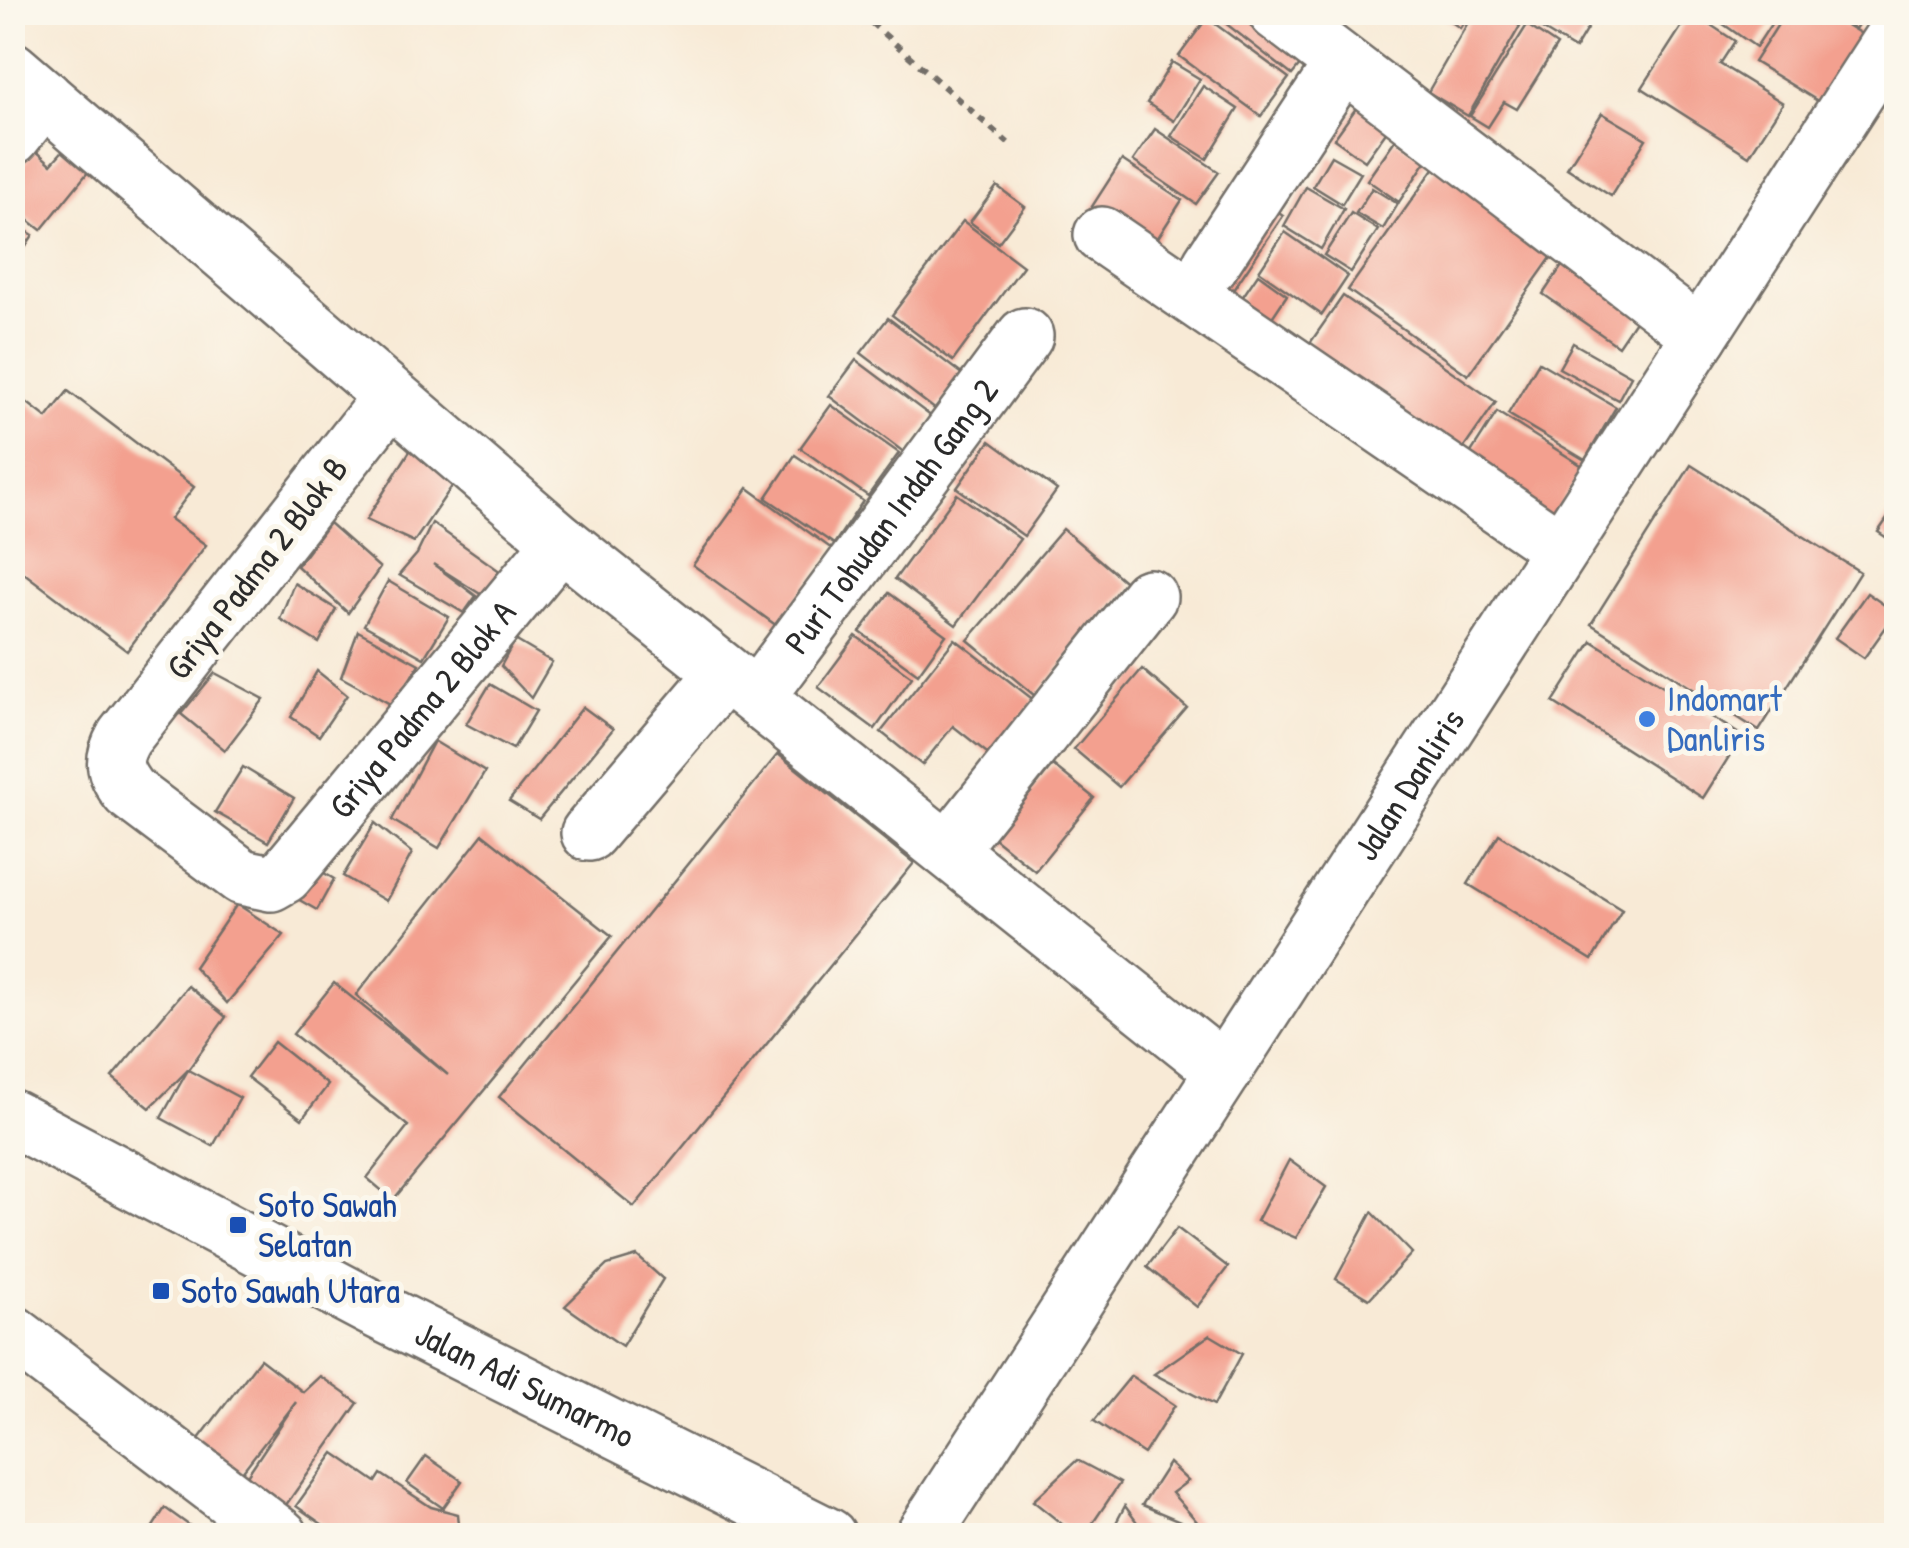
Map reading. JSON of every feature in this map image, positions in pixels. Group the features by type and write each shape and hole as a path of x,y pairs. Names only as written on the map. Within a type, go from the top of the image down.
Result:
{"street":[{"path":"1276,12 1341,66 1700,335"},
{"name":"Jalan Danliris","path":"923,1536 1896,32"},
{"path":"1210,265 1341,66"},
{"path":"23,102 560,542 1224,1071"},
{"path":"1102,235 1560,549"},
{"name":"Puri Tohudan Indah Gang 2","path":"588,833 741,686 1025,336"},
{"name":"Griya Padma 2 Blok B","path":"285,875 271,883 242,877 128,792 116,774 113,757 124,737 390,399"},
{"name":"Griya Padma 2 Blok A","path":"285,875 560,542"},
{"path":"948,850 1149,598"},
{"name":"Jalan Adi Sumarmo","path":"12,1118 388,1316 828,1536"},
{"path":"12,1333 280,1536"}],"path":[{"path":"859,12 1008,143"}],"building":[{"path":"1211,12 1267,12 1314,48 1292,75"},
{"path":"1437,12 1470,12 1460,28"},
{"path":"1474,12 1496,12 1520,26 1468,116 1428,92"},
{"path":"1514,12 1571,12 1590,24 1575,49"},
{"path":"1691,12 1735,41 1720,64 1783,103 1749,156 1642,88"},
{"path":"1706,12 1779,12 1756,47"},
{"path":"1786,12 1825,12 1873,41 1831,109 1754,62"},
{"path":"1830,12 1866,12 1855,29"},
{"path":"1207,18 1289,78 1261,116 1179,56"},
{"path":"1527,25 1557,45 1517,109 1504,102 1488,127 1470,116"},
{"path":"1172,62 1200,79 1174,121 1147,103"},
{"path":"1203,86 1238,109 1207,159 1171,136"},
{"path":"1369,90 1400,112 1365,161 1334,139"},
{"path":"1602,113 1646,139 1611,196 1567,168"},
{"path":"1155,129 1219,172 1196,204 1133,161"},
{"path":"1395,140 1427,160 1399,202 1367,180"},
{"path":"68,145 93,166 41,230 12,207 12,178 35,150 51,164"},
{"path":"1445,153 1565,238 1468,375 1348,290"},
{"path":"1331,156 1361,173 1342,204 1313,186"},
{"path":"1122,160 1182,200 1152,247 1091,208"},
{"path":"997,186 1025,207 998,243 970,222"},
{"path":"1306,187 1344,209 1321,249 1284,226"},
{"path":"1372,188 1398,204 1383,229 1356,213"},
{"path":"1259,199 1283,216 1223,305 1199,288"},
{"path":"1351,213 1378,230 1351,272 1324,255"},
{"path":"963,221 1023,266 953,361 892,315"},
{"path":"12,222 33,235 12,267"},
{"path":"1285,232 1348,276 1322,315 1259,271"},
{"path":"1574,248 1649,300 1618,346 1543,294"},
{"path":"1258,274 1287,295 1259,337 1229,317"},
{"path":"1343,296 1496,402 1449,469 1296,363"},
{"path":"888,318 963,375 936,410 861,353"},
{"path":"1573,343 1631,376 1618,400 1559,368"},
{"path":"856,360 932,417 905,453 829,396"},
{"path":"1539,362 1616,407 1585,460 1508,414"},
{"path":"12,391 47,418 68,391 194,487 170,519 206,545 127,651 12,564"},
{"path":"831,405 899,453 868,496 800,448"},
{"path":"1497,412 1584,467 1549,523 1461,468"},
{"path":"990,441 1057,490 1024,536 957,488"},
{"path":"415,443 457,479 414,542 366,520"},
{"path":"795,455 863,501 834,544 766,498"},
{"path":"1691,465 1860,572 1759,731 1591,624"},
{"path":"748,488 832,549 777,626 693,565"},
{"path":"957,494 1020,539 956,625 895,579"},
{"path":"1896,506 1896,544 1878,532"},
{"path":"329,523 380,568 348,613 297,566"},
{"path":"432,523 501,572 485,597 433,564 476,596 464,613 399,575 417,554"},
{"path":"1063,529 1130,586 1035,696 968,640"},
{"path":"388,581 449,617 424,658 364,625"},
{"path":"294,583 336,609 319,643 280,619"},
{"path":"889,593 946,635 918,674 860,632"},
{"path":"1867,593 1896,613 1864,658 1835,638"},
{"path":"358,631 419,664 394,706 341,677"},
{"path":"856,636 912,677 875,729 818,687"},
{"path":"955,639 1035,701 991,756 953,726 922,765 881,732"},
{"path":"515,640 552,662 531,698 501,666"},
{"name":"Indomart Danliris","path":"1592,641 1742,736 1703,798 1553,702"},
{"path":"1142,669 1187,708 1119,787 1074,749"},
{"path":"317,671 347,695 319,736 291,717"},
{"path":"215,673 264,699 225,750 181,714"},
{"path":"490,684 536,711 513,749 466,724"},
{"path":"583,707 613,729 539,819 509,801"},
{"path":"434,741 485,772 439,848 392,820"},
{"path":"778,754 914,863 634,1207 499,1097"},
{"path":"1053,765 1094,798 1035,871 994,838"},
{"path":"243,767 294,798 268,842 215,812"},
{"path":"375,823 412,853 386,901 343,876"},
{"path":"483,834 612,936 393,1200 367,1178 408,1126 293,1034 334,983 448,1075 356,995"},
{"path":"1499,834 1622,910 1592,960 1468,884"},
{"path":"314,867 334,879 317,910 296,898"},
{"path":"237,904 284,935 227,1003 194,967"},
{"path":"188,986 226,1017 188,1070 150,1108 112,1077"},
{"path":"274,1042 328,1085 302,1119 247,1077"},
{"path":"188,1070 240,1098 213,1146 161,1118"},
{"path":"1289,1160 1326,1187 1296,1238 1257,1221"},
{"path":"1372,1212 1412,1253 1369,1299 1336,1279"},
{"path":"1177,1228 1228,1267 1197,1307 1147,1267"},
{"path":"637,1256 663,1279 622,1346 565,1306 607,1265"},
{"path":"1210,1335 1242,1354 1214,1405 1154,1374"},
{"path":"260,1359 303,1392 320,1376 358,1403 281,1512 242,1483 296,1402 238,1477 195,1444"},
{"path":"1131,1376 1175,1405 1144,1454 1094,1421"},
{"path":"334,1453 376,1482 381,1474 431,1507 458,1514 460,1536 339,1536 296,1506"},
{"path":"426,1456 462,1481 443,1508 407,1483"},
{"path":"1077,1460 1120,1483 1084,1536 1077,1536 1033,1501"},
{"path":"1169,1463 1188,1481 1172,1493 1206,1532 1142,1505"},
{"path":"1125,1506 1147,1536 1109,1536"},
{"path":"165,1508 204,1536 147,1536"}],"place":[{"name":"Indomart Danliris","path":"1647,719"},
{"name":"Soto Sawah Selatan","path":"238,1225"},
{"name":"Soto Sawah Utara","path":"161,1291"}]}
